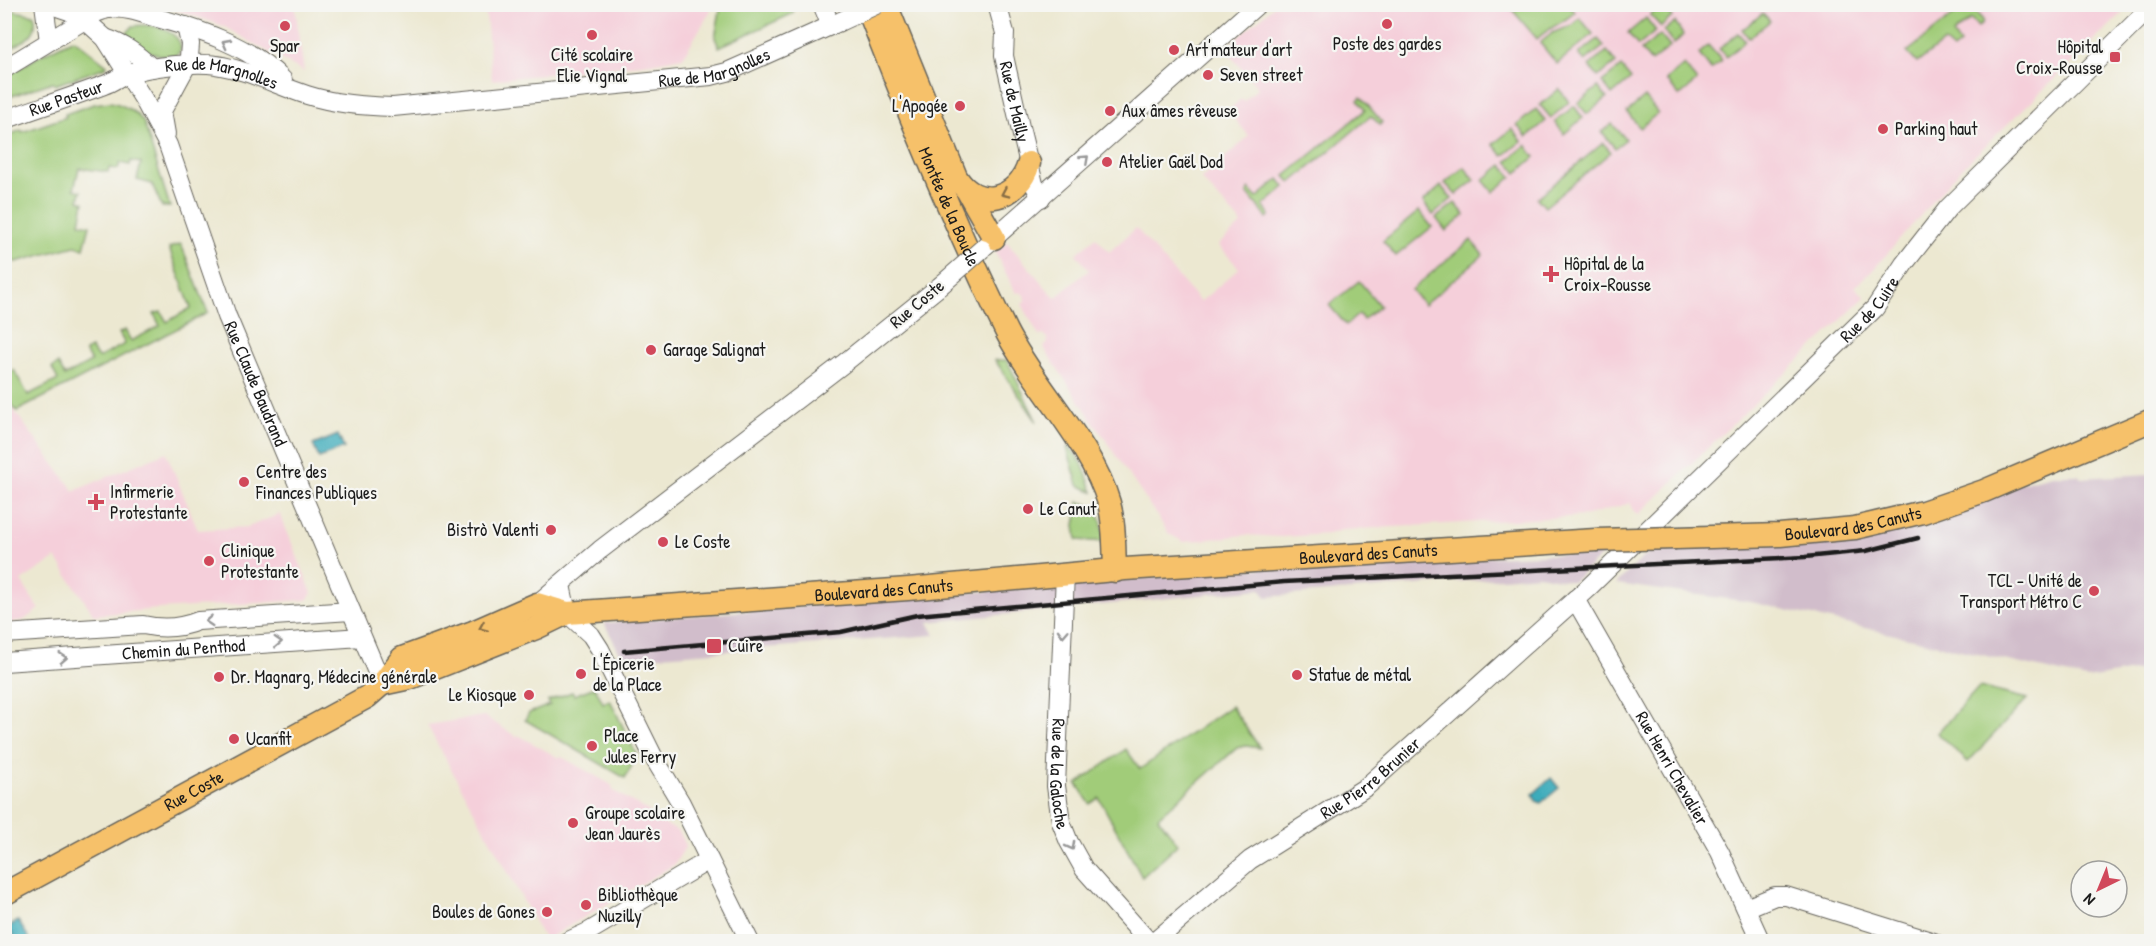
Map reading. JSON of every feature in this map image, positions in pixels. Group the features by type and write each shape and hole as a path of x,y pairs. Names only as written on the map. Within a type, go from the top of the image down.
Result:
{"main road":[{"name":"Montée de la Boucle","path":"866,4 947,206 1019,358 1050,400 1104,487 1110,507 1115,540 1115,571"},
{"name":"Montée de la Boucle","path":"878,4 955,206 1050,400"},
{"path":"884,4 956,177 967,190 988,243"},
{"path":"967,190 985,197 1008,193 1021,181 1029,163"},
{"name":"Boulevard des Canuts","path":"567,613 908,589 1065,574 1596,540 1780,535 1856,528 1923,512 1984,491 2151,420"},
{"path":"537,603 567,613"},
{"name":"Rue Coste","path":"4,894 367,697 382,684 402,658 473,632 537,603"},
{"name":"Rue Coste","path":"382,684 410,678 536,628 567,613"}],"street":[{"name":"Rue de Margnolles","path":"49,41 46,4 69,10 86,20 105,38 128,74 152,68 213,64 244,71 305,95 327,101 393,107 711,76 727,72 878,4"},
{"path":"822,4 835,24"},
{"name":"Rue de Mailly","path":"997,4 1005,33 1004,56 1036,192 1041,198"},
{"name":"Rue Coste","path":"537,603 600,550 853,357 940,286 1258,4"},
{"name":"Rue de Cuire","path":"1575,599 1875,308 1904,264 1948,208 2151,6"},
{"name":"Rue de Margnolles","path":"86,20 109,9 121,7 186,26 216,37 255,58 277,74 290,88"},
{"path":"4,69 86,20"},
{"path":"186,26 190,44 187,65"},
{"name":"Rue de Margnolles","path":"105,38 122,44 152,68"},
{"name":"Rue Claude Baudrand","path":"187,65 162,111 168,145 227,315 382,684"},
{"name":"Rue Claude Baudrand","path":"128,74 168,145"},
{"name":"Rue Pasteur","path":"4,120 107,84 128,74"},
{"name":"Rue de la Galoche","path":"1065,574 1056,766 1061,822 1084,868 1149,942"},
{"path":"561,585 567,613 591,635 600,649 654,758 681,803 750,942"},
{"name":"Rue Henri Chevalier","path":"1575,599 1720,852 1761,942"},
{"name":"Rue Pierre Brunier","path":"1154,942 1250,860 1366,787 1575,599"},
{"name":"Chemin du Penthod","path":"4,634 143,625 155,628 184,626 198,621 351,611"},
{"name":"Chemin du Penthod","path":"4,662 362,637"},
{"path":"566,942 588,932 709,860"},
{"path":"1746,908 1775,896 1786,896 1934,942"}],"shaded area":[{"name":"Cité scolaire Elie Vignal","path":"485,4 711,5 710,12 683,57 651,63 492,80"},
{"path":"161,5 295,5 304,72 221,25"},
{"name":"Hôpital de la Croix-Rousse","path":"1275,5 2131,5 1960,170 1873,270 1855,287 1865,297 1638,515 1632,509 1631,503 1584,516 1342,530 1328,534 1282,537 1245,535 1184,542 1169,534 1047,353 1044,347 1048,343 1047,338 1044,335 1039,336 1022,304 1025,301 1024,295 1020,292 1016,293 995,252 1007,242 1055,298 1089,270 1076,254 1096,237 1109,252 1136,228 1200,302 1228,278 1239,268 1218,245 1242,224 1201,179 1249,136 1228,111 1258,88 1225,49"},
{"name":"Infirmerie Protestante","path":"4,397 74,491 166,452 198,530 248,527 280,514 312,593 307,600 94,615 56,558 21,581 39,609 24,620 5,623"},
{"path":"2151,474 2151,668 2087,679 1751,602 1616,584 1652,549 1792,542 2052,475 2078,475 2081,478"},
{"path":"1604,553 1573,582 1539,575 1266,597 1261,589 928,622 935,635 623,659 604,623 1337,562"},
{"name":"Groupe scolaire Jean Jaurès","path":"484,716 517,737 518,735 559,758 560,756 610,784 613,787 612,790 679,832 686,846 674,865 545,940 427,725"}],"green space":[{"path":"721,4 796,5 792,14 719,47 715,38"},
{"path":"1508,5 1569,5 1575,12 1537,39"},
{"path":"1662,5 1672,17 1661,27 1650,15"},
{"path":"1957,5 1969,5 1983,20 1982,24 1978,27 1971,19 1953,34 1960,44 1953,50 1944,42 1917,63 1907,52 1961,9"},
{"path":"5,9 34,15 35,29 23,42 5,52"},
{"path":"1763,13 1770,21 1749,38 1742,30"},
{"path":"1580,18 1593,34 1557,64 1540,43 1552,33 1572,25"},
{"path":"1646,18 1656,31 1638,46 1628,33"},
{"path":"1675,22 1683,35 1674,44 1664,31"},
{"path":"133,26 153,26 168,31 177,39 181,47 178,53 169,56 152,53 128,41 127,33"},
{"path":"1738,33 1745,41 1726,57 1719,49"},
{"path":"1660,35 1670,47 1651,62 1641,50"},
{"path":"74,39 107,65 106,67 55,85 53,82 9,97 10,100 5,102 5,77 41,55"},
{"path":"1598,39 1604,46 1585,61 1579,54"},
{"path":"1708,45 1722,61 1711,70 1699,54"},
{"path":"1607,51 1616,63 1598,77 1589,66"},
{"path":"1684,65 1697,81 1679,96 1666,80"},
{"path":"1621,67 1631,79 1612,95 1602,82"},
{"path":"1598,87 1607,98 1587,114 1578,103"},
{"path":"1559,89 1569,102 1551,118 1540,105"},
{"path":"1361,97 1382,122 1380,125 1371,116 1291,183 1285,176 1365,110 1358,100"},
{"path":"1645,97 1658,113 1640,128 1627,112"},
{"path":"110,102 130,109 144,123 170,207 162,207 152,184 137,180 141,163 131,161 130,165 120,163 118,169 109,168 108,172 79,168 74,189 81,191 79,200 84,202 80,223 90,225 84,248 75,246 16,262 5,259 12,230 5,215 5,137 66,117 65,114 94,104"},
{"path":"1574,106 1583,118 1564,134 1555,122"},
{"path":"1536,109 1546,121 1527,137 1517,125"},
{"path":"1612,124 1626,139 1615,148 1602,132"},
{"path":"1512,129 1522,141 1503,156 1493,144"},
{"path":"1603,143 1611,152 1545,207 1537,198"},
{"path":"1526,145 1535,157 1517,173 1507,161"},
{"path":"1502,165 1512,177 1493,192 1483,180"},
{"path":"1464,167 1475,180 1456,195 1445,183"},
{"path":"1279,179 1285,187 1263,206 1270,215 1267,218 1247,193 1249,189 1257,198"},
{"path":"1441,186 1452,199 1433,215 1423,202"},
{"path":"1455,203 1465,215 1446,231 1436,218"},
{"path":"1419,211 1432,227 1396,256 1383,241"},
{"path":"1471,240 1483,255 1424,305 1411,290"},
{"path":"181,244 208,313 17,411 5,397 5,372 6,374 14,370 28,395 58,380 52,368 58,364 65,376 91,362 85,351 91,348 98,358 125,344 119,333 125,330 131,341 160,326 154,314 161,312 167,322 191,308 169,248"},
{"path":"1359,281 1380,306 1363,320 1359,314 1346,325 1329,305"},
{"path":"995,360 1007,360 1037,422"},
{"path":"1069,446 1082,463 1093,492 1078,485 1067,448"},
{"path":"1079,502 1097,511 1102,522 1105,542 1077,540 1075,525"},
{"path":"595,687 603,703 610,700 637,756 625,778 525,720 529,713 550,705 548,701"},
{"path":"1979,687 2027,699 1968,762 1937,733"},
{"path":"1231,706 1260,748 1246,746 1237,748 1158,817 1178,844 1142,877 1099,798 1090,804 1077,784 1126,749 1140,769"}],"water":[{"path":"338,435 344,448 319,458 313,445"},
{"path":"1551,778 1559,788 1541,803 1536,801 1533,794"},
{"path":"18,921 31,941 17,941 8,927"}],"railway":[{"path":"624,651 841,632 917,615 1284,582 1805,557 1866,551 1918,538"}],"place":[{"name":"Poste des gardes","path":"1387,24"},
{"name":"Spar","path":"285,26"},
{"name":"Cité scolaire Elie Vignal","path":"592,35"},
{"name":"Art'mateur d'art","path":"1174,50"},
{"name":"Hôpital Croix-Rousse","path":"2115,57"},
{"name":"Seven street","path":"1208,75"},
{"name":"L'Apogée","path":"960,106"},
{"name":"Aux âmes rêveuse","path":"1110,111"},
{"name":"Parking haut","path":"1883,129"},
{"name":"Atelier Gaël Dod","path":"1107,162"},
{"name":"Hôpital de la Croix-Rousse","path":"1551,274"},
{"name":"Garage Salignat","path":"651,350"},
{"name":"Centre des Finances Publiques","path":"244,482"},
{"name":"Infirmerie Protestante","path":"96,502"},
{"name":"Le Canut","path":"1028,509"},
{"name":"Bistrò Valenti","path":"551,530"},
{"name":"Le Coste","path":"663,542"},
{"name":"Clinique Protestante","path":"209,561"},
{"name":"TCL - Unité de Transport Métro C","path":"2094,591"},
{"name":"Cuire","path":"714,646"},
{"name":"L'Épicerie de la Place","path":"581,674"},
{"name":"Statue de métal","path":"1297,675"},
{"name":"Dr. Magnarg, Médecine générale","path":"219,677"},
{"name":"Le Kiosque","path":"529,695"},
{"name":"Ucanfit","path":"234,739"},
{"name":"Place Jules Ferry","path":"592,746"},
{"name":"Groupe scolaire Jean Jaurès","path":"573,823"},
{"name":"Bibliothèque Nuzilly","path":"586,905"},
{"name":"Boules de Gones","path":"547,912"}]}
